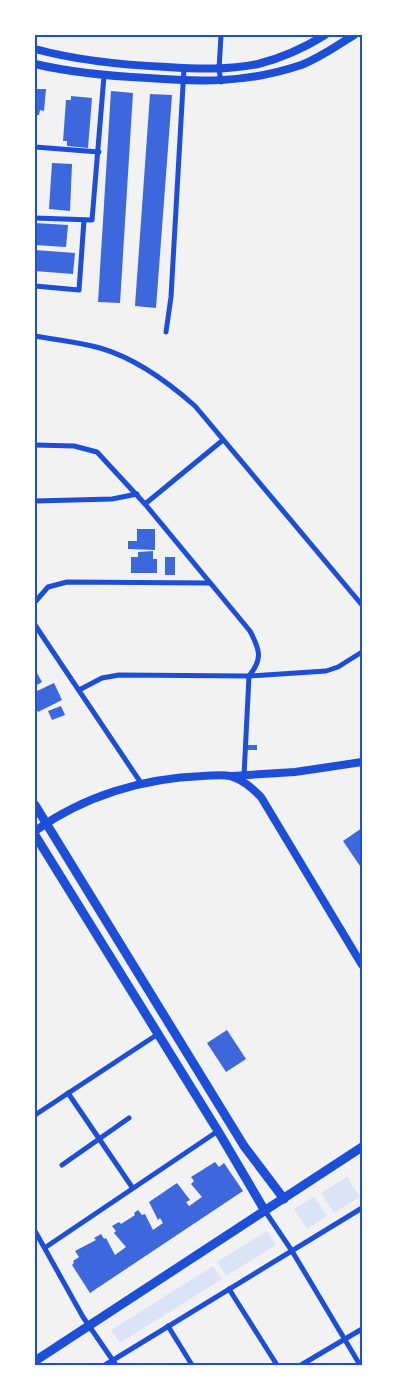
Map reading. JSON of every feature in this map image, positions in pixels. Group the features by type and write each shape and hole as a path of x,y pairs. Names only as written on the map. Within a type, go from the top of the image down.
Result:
{"main road":[{"path":"35,805 244,1146 284,1199"},
{"path":"35,835 218,1131 265,1212"},
{"path":"35,1361 362,1147"}],"street":[{"path":"221,35 219,69 221,82"},
{"path":"35,49 74,60 108,64 219,69 259,64 302,49 325,35"},
{"path":"35,64 72,72 104,76 221,82 262,76 300,66 354,35"},
{"path":"166,332 172,297 184,68"},
{"path":"35,218 92,220 104,76"},
{"path":"35,147 99,152"},
{"path":"35,286 79,290 84,220"},
{"path":"35,336 101,348 134,363 175,388 195,406 362,605"},
{"path":"145,504 223,440"},
{"path":"35,445 74,446 97,452 137,494 253,636 259,662 249,676 244,776"},
{"path":"35,501 112,499 137,494"},
{"path":"35,602 48,587 67,582 209,583"},
{"path":"35,625 141,783"},
{"path":"79,690 102,678 119,676 249,676 326,671 338,667 362,652"},
{"path":"35,831 46,823 107,793 141,783 186,777 244,776 334,767 362,762"},
{"path":"228,776 247,784 261,797 362,965"},
{"path":"35,1115 158,1034"},
{"path":"68,1093 132,1187"},
{"path":"62,1165 130,1118"},
{"path":"46,1247 132,1187 218,1131"},
{"path":"105,1365 114,1363 168,1326 362,1208"},
{"path":"265,1212 292,1251 360,1365"},
{"path":"35,1232 37,1239 46,1247 89,1326 114,1363"},
{"path":"229,1289 277,1365"},
{"path":"168,1326 192,1365"},
{"path":"301,1365 362,1329"}],"shaded area":[{"path":"347,1177 360,1197 334,1213 321,1193"},
{"path":"314,1197 327,1216 307,1229 294,1209"},
{"path":"267,1231 276,1245 226,1276 217,1262"},
{"path":"213,1266 222,1279 120,1343 111,1330"}],"building":[{"path":"35,89 46,89 44,111 40,110 39,115 35,115"},
{"path":"111,91 133,93 120,303 98,302"},
{"path":"150,94 172,95 156,308 135,306"},
{"path":"71,96 92,98 88,148 67,146 67,141 63,141 66,100 71,100"},
{"path":"52,163 72,164 70,211 49,209"},
{"path":"35,223 68,225 66,247 35,245"},
{"path":"35,250 75,253 73,274 35,271"},
{"path":"137,529 155,529 155,550 128,549 128,541 137,541"},
{"path":"153,551 153,559 157,559 157,573 131,573 131,557 138,557 138,552"},
{"path":"165,557 175,557 175,575 165,575"},
{"path":"37,673 42,682 35,686 35,674"},
{"path":"54,683 62,700 38,712 35,706 35,692"},
{"path":"61,706 65,715 52,720 48,711"},
{"path":"246,745 257,745 257,750 246,750"},
{"path":"362,828 362,869 343,841"},
{"path":"227,1030 246,1059 226,1072 207,1043"},
{"path":"215,1162 219,1167 224,1163 243,1191 90,1293 72,1265 73,1261 79,1257 75,1251 96,1240 94,1238 101,1234 104,1239 106,1238 115,1255 126,1247 114,1233 116,1231 112,1226 119,1222 121,1224 135,1215 134,1213 138,1210 142,1215 145,1214 153,1230 163,1223 160,1218 158,1220 149,1202 177,1183 190,1200 186,1202 189,1206 202,1197 191,1184 194,1181 191,1177"}]}
